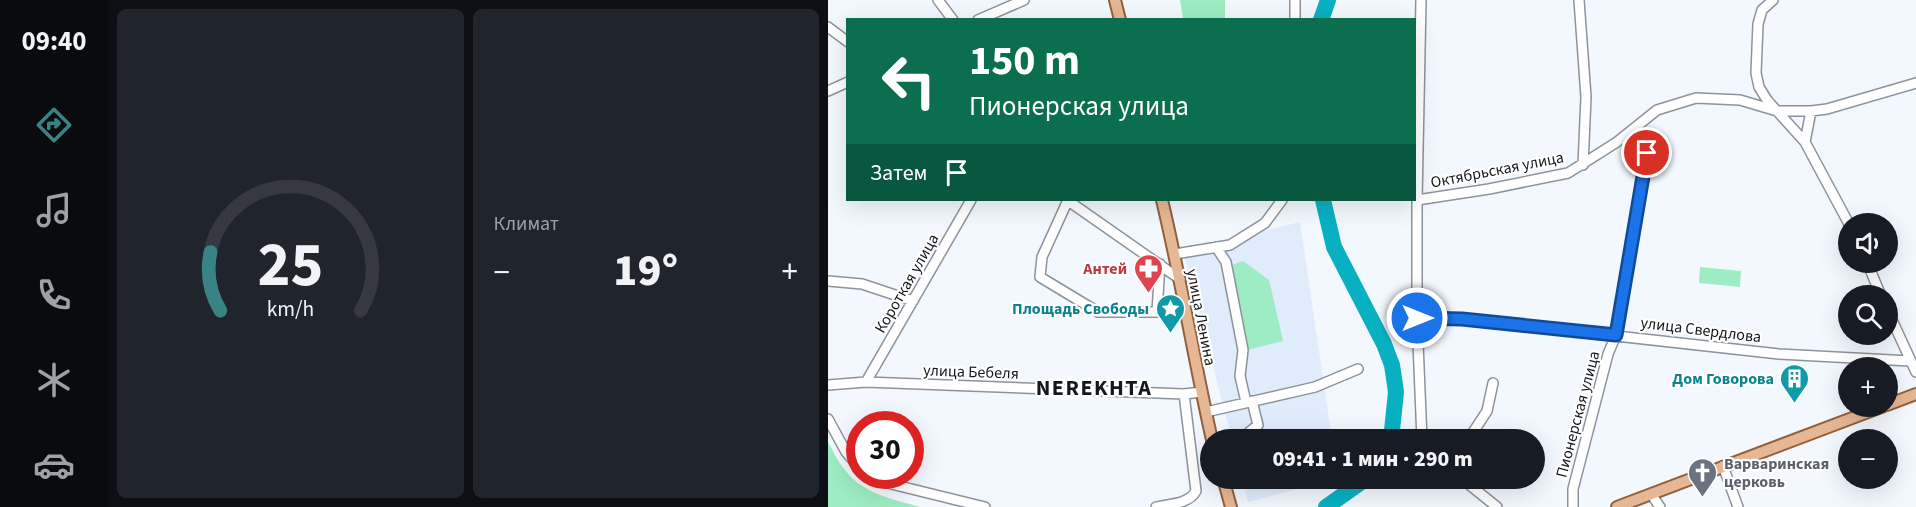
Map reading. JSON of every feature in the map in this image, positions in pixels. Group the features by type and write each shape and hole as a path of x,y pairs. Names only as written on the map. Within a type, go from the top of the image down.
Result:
{"main road":[{"path":"1115,0 1120,18"},
{"name":"улица Ленина","path":"1162,201 1210,429"},
{"path":"1898,401 1916,394"},
{"path":"1617,507 1856,417"},
{"path":"1226,489 1231,507"}],"street":[{"path":"938,0 952,18"},
{"path":"983,18 1024,0"},
{"path":"1295,0 1295,18"},
{"path":"1420,0 1416,200 1417,318 1422,429"},
{"path":"1580,0 1586,97 1583,165"},
{"path":"1773,0 1762,10 1758,24 1756,74 1760,87 1767,100 1805,142 1843,213"},
{"path":"828,27 846,40"},
{"path":"828,91 846,83"},
{"name":"Октябрьская улица","path":"1416,200 1489,189 1568,173 1617,142 1658,110 1696,98 1740,100 1777,111 1811,111 1827,109 1915,85"},
{"path":"1805,142 1811,111"},
{"name":"Пионерская улица","path":"1573,507 1573,489 1608,354 1616,335 1647,153"},
{"name":"Короткая улица","path":"866,382 970,201"},
{"path":"1068,201 1042,256 1040,277 1098,312 1157,312 1160,264"},
{"path":"1069,201 1180,279"},
{"path":"1175,254 1230,245 1265,223 1281,201"},
{"path":"1216,248 1226,262 1243,350 1240,376 1257,425 1253,429"},
{"path":"828,281 862,284 913,301"},
{"name":"улица Свердлова","path":"1417,318 1462,319 1779,354 1910,361"},
{"path":"1898,334 1916,372"},
{"path":"1206,412 1315,387 1358,369"},
{"name":"улица Бебеля","path":"828,385 866,382 1184,394 1202,392"},
{"path":"1475,429 1487,411 1493,383"},
{"path":"1156,507 1187,501 1196,491 1184,394"},
{"path":"828,419 846,452"},
{"path":"1723,466 1738,507"},
{"path":"912,489 985,507"},
{"path":"1475,489 1497,507"},
{"path":"1652,494 1660,507"}],"shaded area":[{"path":"1300,222 1331,429 1229,429 1183,251"},
{"path":"1245,489 1298,489 1248,502"}],"green space":[{"path":"1180,0 1225,0 1225,18 1183,18"},
{"path":"1243,261 1269,280 1283,341 1247,350 1229,266"},
{"path":"1700,267 1741,271 1740,287 1699,283"},
{"path":"828,442 846,471 846,489 868,489 920,507 828,507"}],"waterway":[{"path":"1322,18 1328,0"},
{"path":"1323,201 1334,247 1384,344 1392,365 1396,392 1392,429"},
{"path":"1326,507 1351,489"}],"place":[{"name":"Антей","path":"1148,294"},
{"name":"Площадь Свободы","path":"1170,334"},
{"name":"Дом Говорова","path":"1795,404"},
{"name":"Варваринская церковь","path":"1703,498"}],"district":[{"name":"NEREKHTA","path":"1094,387"}],"route":[{"path":"1417,318 1462,319 1616,335 1647,153"}]}
